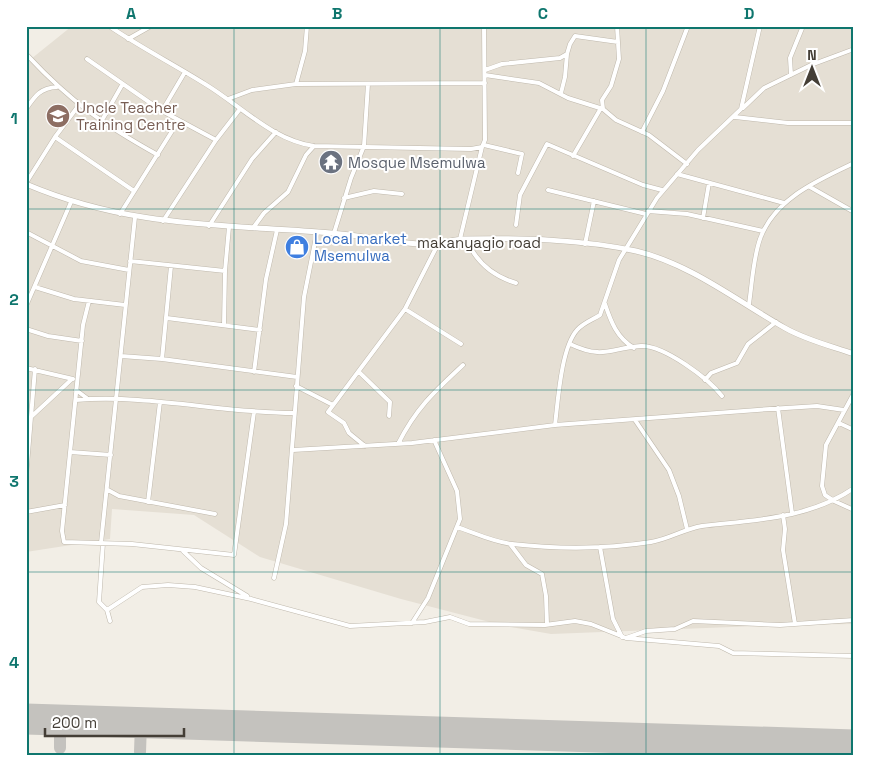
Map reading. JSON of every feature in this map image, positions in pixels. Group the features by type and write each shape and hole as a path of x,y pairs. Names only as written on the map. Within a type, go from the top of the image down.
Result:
{"street":[{"path":"109,26 186,72 276,132 299,143 314,146 483,146 522,154 518,173"},
{"path":"128,39 151,26"},
{"path":"296,84 305,50 307,26"},
{"path":"460,239 483,146 484,26"},
{"path":"573,156 602,108 602,100 610,86 619,60 617,26"},
{"path":"642,132 663,91 688,26"},
{"path":"741,110 760,26"},
{"path":"791,75 790,58 803,26"},
{"path":"561,94 565,77 566,54 576,36 618,42"},
{"path":"554,425 562,370 570,344 581,326 600,316 613,274 647,212 662,190 705,143 764,88 811,65 854,49"},
{"path":"485,70 502,64 552,60 566,54"},
{"path":"28,56 57,87 101,122 158,155"},
{"path":"87,60 162,111 216,140"},
{"path":"162,111 186,72"},
{"path":"485,75 539,83 561,94 602,108 616,120 642,132 687,164"},
{"path":"228,99 252,90 296,84 485,83"},
{"path":"334,233 344,198 364,146 368,84"},
{"path":"101,122 122,85"},
{"path":"26,109 38,93 48,88 57,87"},
{"path":"26,183 55,137 79,105"},
{"path":"164,221 216,140 240,108"},
{"path":"735,117 781,122 854,123"},
{"path":"120,214 179,120"},
{"path":"209,226 252,158 276,132"},
{"path":"55,137 134,191"},
{"path":"516,226 520,194 544,146 549,144 643,186 662,190"},
{"path":"253,228 264,214 288,192 306,155 314,146"},
{"path":"749,304 759,241 763,231 784,203 853,165"},
{"path":"677,174 784,203"},
{"name":"makanyagio road","path":"26,183 71,202 120,214 164,221 209,226 334,233 438,244 460,239 518,239 585,244 637,252 686,269 749,304 776,322 812,340 854,354"},
{"path":"703,218 709,183"},
{"path":"810,187 854,212"},
{"path":"548,190 647,212 676,212 763,231"},
{"path":"344,198 374,191 402,194"},
{"path":"585,244 594,201"},
{"path":"26,306 71,202"},
{"path":"110,620 107,610 99,602 102,543 135,216"},
{"path":"224,325 224,271 229,227"},
{"path":"254,372 266,279 277,230"},
{"path":"26,232 54,245 70,257 81,261 129,270"},
{"path":"274,578 286,524 293,450 296,386 302,348 304,298 317,232"},
{"path":"466,239 482,266 506,280 516,283"},
{"path":"365,446 349,433 344,423 329,414 333,405 405,309 438,244"},
{"path":"130,261 224,271"},
{"path":"162,359 171,266"},
{"path":"35,287 89,302 125,305"},
{"path":"89,302 75,380 76,400 63,541 77,544 102,543 234,555 254,412"},
{"path":"605,304 610,320 620,338 634,348"},
{"path":"405,309 461,344"},
{"path":"167,318 260,330"},
{"path":"705,380 711,373 737,363 748,344 776,322"},
{"path":"26,329 48,336 82,341"},
{"path":"570,344 603,353 644,346 664,352 685,364 714,385 722,396"},
{"path":"121,356 162,359 297,377"},
{"path":"398,444 412,416 463,365"},
{"path":"26,368 75,380"},
{"path":"26,477 34,369"},
{"path":"359,372 388,400 391,409 389,416"},
{"path":"31,418 75,380"},
{"path":"296,386 333,405"},
{"path":"76,390 88,399"},
{"path":"854,393 826,445 823,464 823,491 834,502 854,510"},
{"path":"76,400 116,399 254,412 294,413"},
{"path":"148,502 160,402"},
{"path":"293,450 398,444 554,425 778,408 817,406 844,410"},
{"path":"778,408 792,513"},
{"path":"635,420 669,470 679,496 687,529"},
{"path":"839,423 854,430"},
{"path":"412,623 428,598 457,527 460,511 457,491 434,440"},
{"path":"70,452 111,455"},
{"path":"457,527 510,544 600,547 664,539 687,529 750,523 834,502 854,488"},
{"path":"108,490 116,495 215,514"},
{"path":"26,512 65,505"},
{"path":"783,515 785,529 783,543 784,561 794,624"},
{"path":"510,544 526,565 542,574 546,596 547,624"},
{"path":"600,547 613,619 624,637"},
{"path":"182,550 201,568 251,599"},
{"path":"107,610 131,592 154,585 195,587 251,599 350,626 412,623 450,617 469,624 581,622 624,637 719,646 733,653 854,656"},
{"path":"624,637 646,631 675,629 693,621 733,624 794,624 854,620"}],"shaded area":[{"path":"72,26 854,26 854,624 551,634 505,626 401,599 260,557 194,515 112,509 110,539 26,552 26,63"}],"taxiway":[{"path":"60,720 60,748"},
{"path":"140,752 141,723"}],"runway":[{"path":"26,719 854,745"}],"place":[{"name":"Uncle Teacher Training Centre","path":"58,116"},
{"name":"Mosque Msemulwa","path":"331,162"},
{"name":"Local market Msemulwa","path":"297,247"}]}
